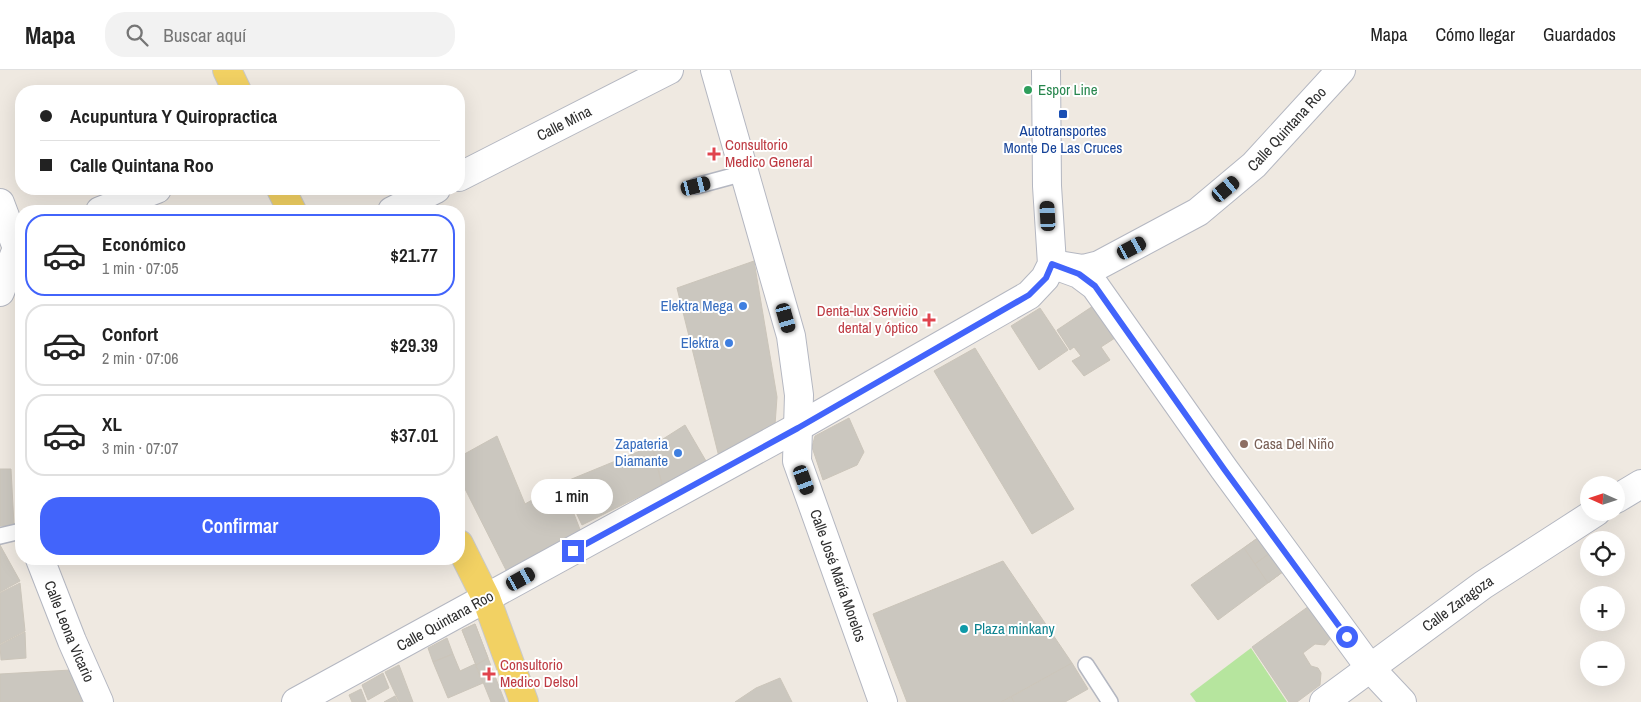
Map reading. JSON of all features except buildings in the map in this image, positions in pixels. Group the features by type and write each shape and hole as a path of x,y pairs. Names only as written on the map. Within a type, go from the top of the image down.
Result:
{"main road":[{"path":"228,70 234,85"},
{"name":"Calle Mina","path":"465,174 669,70"},
{"name":"Calle José María Morelos","path":"715,70 791,336 798,371 797,461 883,702"},
{"path":"1046,70 1047,186 1052,264 1079,274 1095,286 1224,469 1370,668 1402,702"},
{"name":"Calle Quintana Roo","path":"296,702 798,428 1029,295 1046,278 1052,264 1083,269 1099,266 1198,212 1254,165 1341,70"},
{"path":"116,205 141,195"},
{"path":"404,205 424,195"},
{"path":"0,203 15,241"},
{"path":"0,292 15,264"},
{"path":"1625,494 1641,484"},
{"name":"Calle Zaragoza","path":"1324,702 1483,585 1582,521"},
{"path":"465,556 486,598 524,702"},
{"name":"Calle Leona Vicario","path":"42,565 72,641 99,702"}],"lane":[{"path":"696,186 744,173"},
{"path":"0,536 15,532"},
{"path":"1086,665 1110,702"}],"green space":[{"path":"1251,648 1287,702 1196,702 1190,694"}],"place":[{"name":"Espor Line","path":"1028,90"},
{"name":"Autotransportes Monte De Las Cruces","path":"1063,114"},
{"name":"Consultorio Medico General","path":"714,154"},
{"name":"Elektra Mega","path":"743,306"},
{"name":"Denta-lux Servicio dental y óptico","path":"929,320"},
{"name":"Elektra","path":"729,343"},
{"name":"Casa Del Niño","path":"1244,444"},
{"name":"Zapateria Diamante","path":"678,453"},
{"name":"Plaza minkany","path":"964,629"},
{"name":"Consultorio Medico Delsol","path":"489,674"}],"route":[{"path":"573,551 798,428 1029,295 1046,278 1052,264 1079,274 1095,286 1224,469 1347,637"}]}
